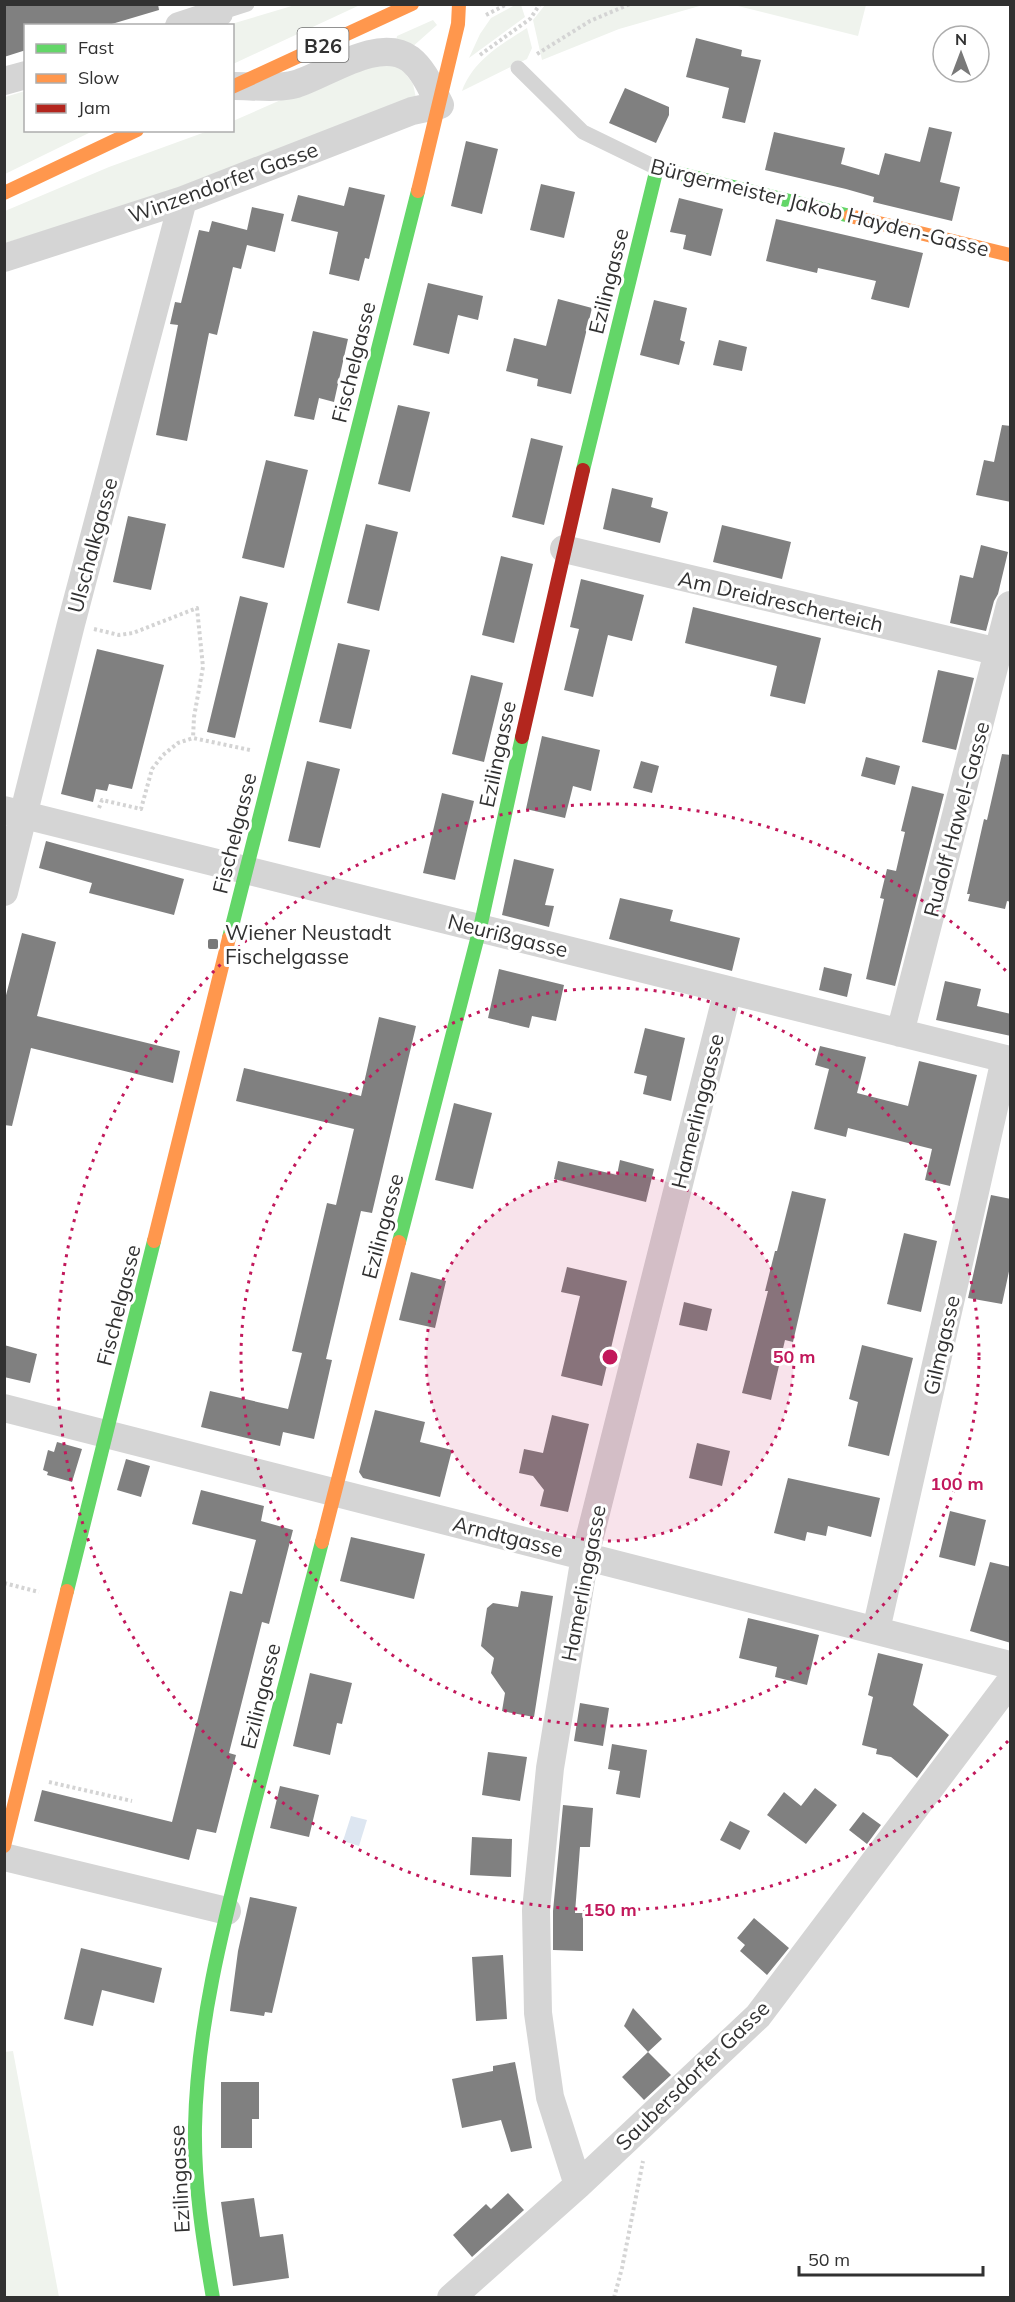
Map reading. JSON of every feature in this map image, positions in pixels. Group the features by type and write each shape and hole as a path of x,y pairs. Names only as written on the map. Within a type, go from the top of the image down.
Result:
{"street":[{"name":"B26","path":"234,86 412,4"},
{"name":"Fischelgasse","path":"4,1846 246,871 443,93 458,24 459,4"},
{"path":"184,24 220,9"},
{"path":"234,86 294,85 360,57 383,52 396,53 409,59 443,93"},
{"path":"4,81 24,76"},
{"name":"Winzendorfer Gasse","path":"4,258 183,200 412,111 443,93"},
{"path":"4,193 133,132"},
{"name":"Bürgermeister Jakob Hayden-Gasse","path":"657,168 1011,255"},
{"name":"Ezilingasse","path":"213,2298 200,2222 195,2155 198,2076 207,2004 227,1911 480,928 564,549 657,168"},
{"name":"Ulschalkgasse","path":"4,892 15,813 71,624 183,200"},
{"name":"Am Dreidrescherteich","path":"564,549 999,652"},
{"name":"Rudolf Hawel-Gasse","path":"900,1033 1011,605"},
{"name":"Neurißgasse","path":"15,813 1008,1060"},
{"name":"Hamerlinggasse","path":"578,2185 549,2097 538,2013 536,1910 549,1768 585,1556 728,990"},
{"name":"Gilmgasse","path":"876,1630 1008,1060"},
{"name":"Arndtgasse","path":"4,1408 1011,1665"},
{"name":"Saubersdorfer Gasse","path":"451,2298 578,2185 758,2016 1011,1682"},
{"path":"4,1857 227,1911"}],"lane":[{"path":"220,9 247,4"},
{"name":"Bürgermeister Jakob Hayden-Gasse","path":"518,68 583,132 657,168"}],"path":[{"path":"443,93 530,19 540,4"},
{"path":"537,54 590,21 630,4"},
{"path":"71,624 119,635 134,633 197,608 203,667 194,717 193,738"},
{"path":"93,832 102,800 141,809 152,769 163,755 178,743 193,738 275,756"},
{"path":"22,1776 132,1802"},
{"path":"614,2298 644,2157 638,2128"}],"shaded area":[{"path":"295,5 360,5 234,64 234,24 231,24"},
{"path":"515,5 521,5 525,17 469,58 480,34 491,18"},
{"path":"545,5 703,5 619,29 542,60 533,20"},
{"path":"734,5 866,5 858,36"},
{"path":"433,20 437,25 411,48 396,41 397,36"},
{"path":"527,28 532,48 527,59 462,91 480,62 497,47"},
{"path":"397,62 413,84 416,98 159,196 5,243 5,211 109,167 205,132 234,132 234,121 365,63"},
{"path":"24,91 24,132 91,132 5,174 5,97"},
{"path":"351,1816 367,1820 359,1846 343,1841"},
{"path":"13,2051 59,2297 5,2297 4,2052"}],"building":[{"path":"4,4 158,4 159,10 112,24 24,24 24,51 4,57"},
{"path":"696,38 742,50 741,56 761,60 745,123 722,118 729,88 686,77"},
{"path":"625,88 669,107 669,115 656,143 609,123"},
{"path":"929,127 952,132 940,182 960,187 952,221 873,202 874,197 846,189 765,170 774,132 845,148 841,164 879,175 885,153 920,162"},
{"path":"466,141 498,149 482,214 451,206"},
{"path":"541,184 575,192 564,238 530,230"},
{"path":"349,187 385,195 369,259 365,258 359,281 329,274 338,232 291,221 298,195 344,206"},
{"path":"679,198 723,209 711,256 683,249 686,235 670,232"},
{"path":"252,207 284,214 275,252 247,245 241,269 233,267 217,335 209,333 187,441 156,435 178,325 170,324 175,302 181,303 199,230 209,232 212,221 247,230"},
{"path":"776,219 923,253 909,308 871,299 876,281 818,268 817,273 766,261"},
{"path":"428,283 483,296 478,320 458,315 449,354 413,345"},
{"path":"558,299 592,308 571,394 537,386 538,379 506,371 514,338 546,346"},
{"path":"654,300 687,308 680,340 685,342 679,365 640,355"},
{"path":"313,331 348,339 334,402 319,398 314,420 294,416"},
{"path":"719,340 747,347 742,371 713,365"},
{"path":"398,405 430,412 410,492 378,484"},
{"path":"1002,425 1011,426 1011,502 976,495 984,460 994,462"},
{"path":"531,438 563,446 544,525 512,517"},
{"path":"266,460 308,470 284,568 242,558"},
{"path":"612,488 653,498 651,507 668,512 660,543 603,529"},
{"path":"128,516 166,524 151,590 113,582"},
{"path":"366,524 398,532 379,611 347,603"},
{"path":"722,525 791,542 782,579 713,562"},
{"path":"981,545 1008,552 986,631 950,623 960,575 973,578"},
{"path":"501,556 533,564 514,643 482,635"},
{"path":"581,579 644,595 632,641 608,635 593,697 564,690 579,629 570,627"},
{"path":"240,596 268,603 235,738 207,732"},
{"path":"693,607 821,638 805,704 770,696 777,666 685,643"},
{"path":"338,643 370,650 351,729 319,722"},
{"path":"97,649 164,665 132,789 109,784 107,791 96,789 93,802 61,794"},
{"path":"938,670 974,678 956,750 922,742"},
{"path":"471,675 503,683 484,762 452,754"},
{"path":"542,736 600,750 591,791 573,786 565,818 526,809"},
{"path":"1002,754 1011,755 1011,902 1007,901 1005,909 968,901 970,894 967,894"},
{"path":"866,757 900,766 895,785 861,776"},
{"path":"307,761 340,769 320,848 288,841"},
{"path":"641,761 659,766 652,793 633,788"},
{"path":"912,786 944,794 895,986 866,979 884,899 880,898 887,869 896,871 905,832 901,831"},
{"path":"442,793 474,801 455,880 423,873"},
{"path":"46,841 184,879 174,915 89,893 92,883 39,868"},
{"path":"514,859 554,869 545,905 554,906 549,927 502,915"},
{"path":"620,898 673,910 670,921 740,938 732,971 609,939"},
{"path":"22,933 56,942 37,1016 180,1051 173,1083 31,1048 12,1126 4,1125 4,1003"},
{"path":"824,967 852,974 847,997 819,990"},
{"path":"499,969 564,985 556,1021 532,1016 529,1028 488,1018"},
{"path":"945,981 981,989 977,1006 1011,1014 1011,1036 936,1020"},
{"path":"379,1017 416,1026 372,1213 361,1211 326,1359 332,1360 314,1439 283,1432 280,1446 201,1427 210,1391 288,1409 302,1353 292,1351 327,1203 336,1205 354,1129 236,1101 244,1068 361,1096"},
{"path":"645,1028 685,1038 671,1101 643,1094 647,1076 634,1073"},
{"path":"820,1046 866,1057 857,1093 908,1106 919,1061 977,1075 950,1186 925,1180 932,1149 848,1128 846,1137 814,1129 829,1069 815,1065"},
{"path":"454,1103 492,1113 473,1189 435,1180"},
{"path":"620,1160 654,1169 646,1202 554,1179 558,1161 617,1175"},
{"path":"792,1191 826,1199 793,1342 785,1340 771,1400 742,1393 768,1291 765,1291"},
{"path":"991,1195 1011,1199 1011,1262 1002,1304 968,1298"},
{"path":"904,1233 937,1241 921,1312 887,1304"},
{"path":"567,1267 627,1281 602,1386 561,1376 580,1296 561,1292"},
{"path":"411,1272 446,1281 435,1328 399,1320"},
{"path":"684,1302 712,1309 707,1331 679,1325"},
{"path":"4,1345 37,1354 30,1383 4,1377"},
{"path":"862,1345 913,1358 889,1456 848,1446 858,1402 849,1399"},
{"path":"375,1410 425,1422 420,1442 452,1450 440,1497 363,1478 359,1472"},
{"path":"552,1415 589,1424 568,1512 540,1506 544,1490 533,1476 519,1473 524,1449 543,1453"},
{"path":"57,1442 82,1449 72,1482 47,1475 48,1472 43,1470 48,1450 54,1452"},
{"path":"697,1443 730,1451 722,1486 689,1478"},
{"path":"126,1459 150,1466 141,1497 117,1490"},
{"path":"788,1478 880,1498 871,1537 828,1526 826,1536 807,1532 805,1541 774,1533"},
{"path":"201,1490 264,1506 261,1521 293,1530 269,1624 262,1622 229,1753 236,1755 216,1833 197,1829 189,1860 34,1821 42,1790 172,1822 230,1591 242,1594 256,1540 192,1524"},
{"path":"950,1511 986,1520 975,1566 939,1557"},
{"path":"351,1537 425,1554 414,1599 340,1581"},
{"path":"990,1562 1011,1567 1011,1643 970,1631"},
{"path":"521,1591 553,1596 534,1717 502,1711 505,1693 491,1673 494,1658 481,1646 487,1608 493,1603 518,1607"},
{"path":"748,1618 819,1635 807,1685 775,1677 777,1667 739,1658"},
{"path":"878,1653 923,1664 913,1705 949,1735 917,1778 891,1757 876,1754 877,1749 862,1745 873,1697 868,1695"},
{"path":"310,1673 352,1683 342,1724 337,1723 330,1755 293,1746"},
{"path":"580,1703 609,1708 603,1746 574,1741"},
{"path":"612,1744 647,1750 640,1798 616,1794 620,1771 608,1769"},
{"path":"488,1752 527,1757 520,1801 482,1795"},
{"path":"280,1786 319,1795 309,1837 270,1828"},
{"path":"815,1788 837,1805 806,1844 767,1815 784,1792 801,1806"},
{"path":"563,1805 593,1808 590,1847 580,1847 575,1913 583,1913 583,1951 553,1950 553,1911"},
{"path":"863,1812 881,1825 867,1844 849,1830"},
{"path":"730,1821 750,1831 740,1850 720,1840"},
{"path":"472,1837 512,1839 511,1877 470,1875"},
{"path":"250,1897 297,1907 272,2013 265,2012 264,2016 230,2011 238,1951"},
{"path":"754,1918 789,1948 767,1975 740,1951 745,1945 737,1938"},
{"path":"81,1948 162,1968 154,2003 102,1990 93,2026 64,2019"},
{"path":"503,1955 507,2019 476,2021 472,1957"},
{"path":"633,2008 662,2039 648,2052 624,2026"},
{"path":"648,2052 671,2075 644,2100 622,2077"},
{"path":"515,2062 532,2148 511,2152 501,2120 462,2128 452,2079 493,2071 493,2066"},
{"path":"221,2082 259,2082 259,2119 252,2119 252,2148 221,2148"},
{"path":"508,2193 524,2210 472,2257 453,2235 486,2204 491,2209"},
{"path":"254,2198 260,2237 283,2234 289,2278 233,2286 221,2202"}],"traffic: fast":[{"path":"583,470 657,168 850,216"},
{"path":"229,938 418,191"},
{"path":"399,1242 480,928 522,737"},
{"path":"67,1591 154,1241"},
{"path":"213,2298 196,2170 197,2088 206,2012 230,1898 322,1542"}],"traffic: slow":[{"path":"234,86 412,4"},
{"path":"418,191 458,24 459,4"},
{"path":"4,193 133,132"},
{"path":"850,216 1010,255"},
{"path":"154,1241 229,938"},
{"path":"322,1542 399,1242"},
{"path":"4,1846 67,1591"}],"traffic: jam":[{"path":"522,737 583,470"}],"place":[{"name":"Wiener Neustadt Fischelgasse","path":"213,944"}]}
